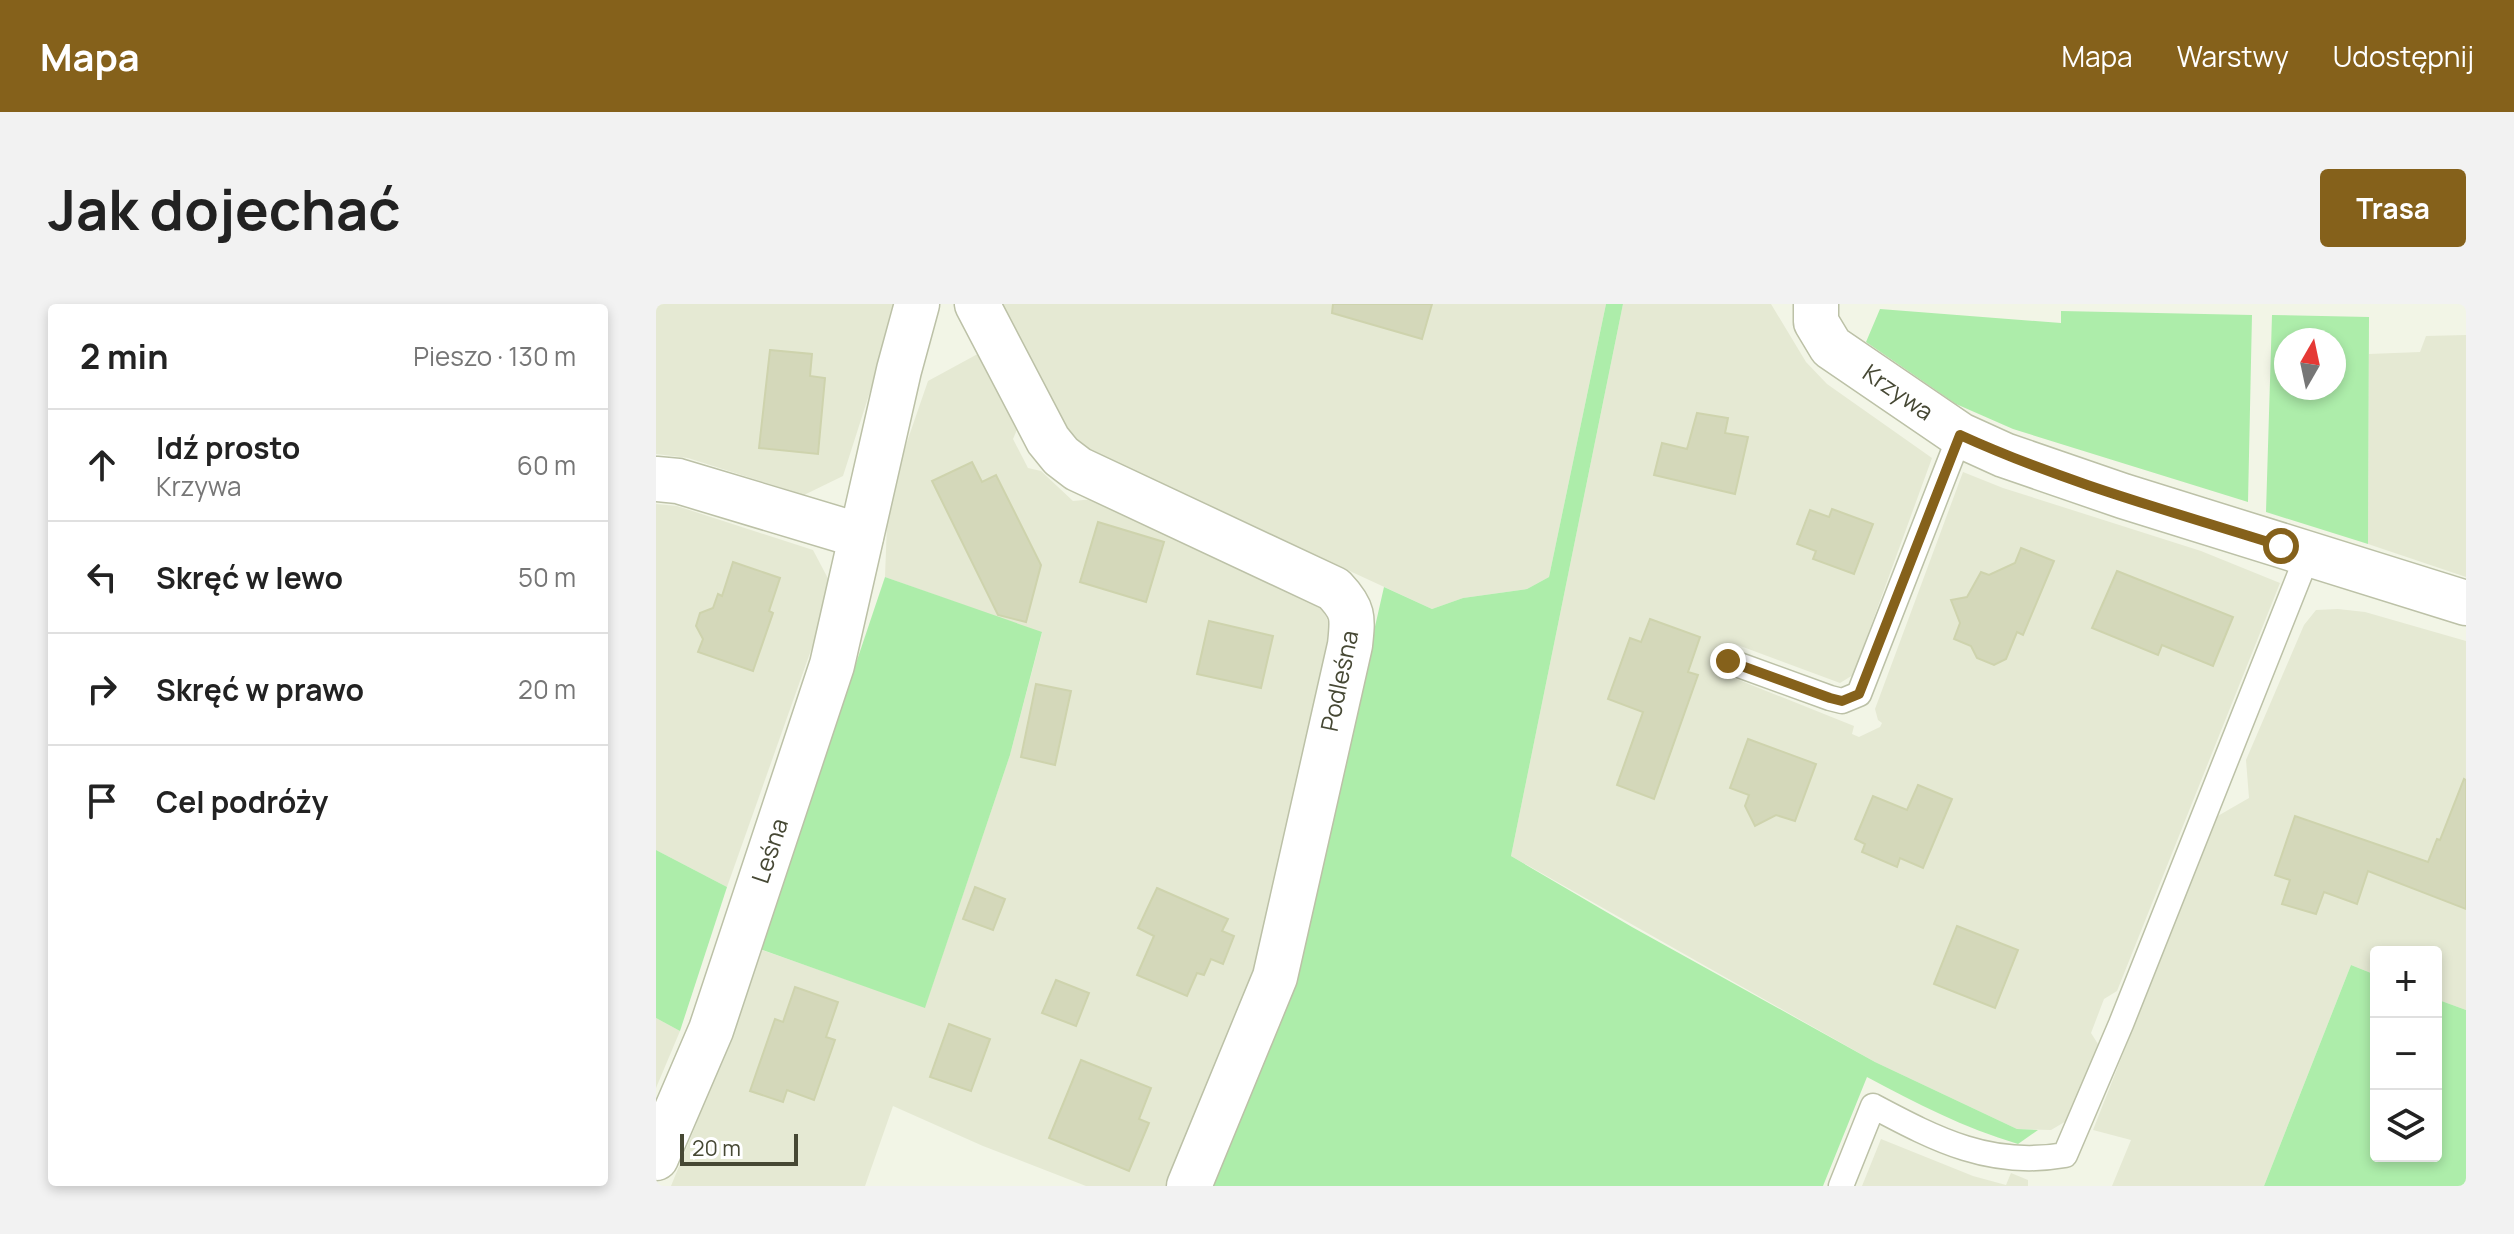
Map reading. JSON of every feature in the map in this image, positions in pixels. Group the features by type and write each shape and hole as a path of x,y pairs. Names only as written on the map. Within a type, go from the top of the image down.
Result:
{"street":[{"name":"Leśna","path":"656,1158 711,1030 832,665 917,304"},
{"name":"Podleśna","path":"977,304 1048,440 1061,456 1078,469 1334,589 1353,617 1350,645 1275,977 1189,1186"},
{"name":"Krzywa","path":"1816,304 1816,322 1831,347 1960,435 2063,476 2466,603"},
{"path":"656,479 678,481 861,536"}],"lane":[{"path":"1728,661 1830,698 1842,701 1859,694 1960,435"},
{"path":"1841,1186 1873,1106 1923,1132 1982,1153 2009,1159 2065,1155 2121,1024 2308,554"}],"shaded area":[{"path":"656,304 898,304 843,476 804,495 688,458 656,454"},
{"path":"1000,304 1606,304 1549,577 1527,589 1463,598 1432,609 1072,443"},
{"path":"1623,304 1771,304 1806,362 1827,384 1932,458 1853,675 1840,683 1735,644 1724,674 1854,726 1852,734 1859,737 1882,723 1875,709 1963,472 2003,488 2201,551 2280,583 2117,991 2104,999 2091,1033 2098,1044 2068,1120 2051,1130 2017,1129 1875,1062 1511,856"},
{"path":"2466,335 2466,577 2368,544 2369,354 2420,352 2426,336"},
{"path":"985,350 1019,425 1013,439 1028,468 1041,471 1073,501 1105,498 1316,595 1332,630 1257,965 1169,1186 1086,1186 983,1146 893,1106 865,1186 671,1186 759,949 925,1007 1010,755 1042,633 885,577 888,497 928,381"},
{"path":"656,504 677,506 813,550 833,588 727,887 656,850"},
{"path":"2316,610 2365,612 2466,641 2466,1010 2442,1001 2442,946 2370,946 2370,973 2351,965 2264,1186 2112,1186 2131,1140 2093,1130 2216,817 2249,798 2246,760 2304,625"},
{"path":"656,1018 680,1031 656,1088"},
{"path":"1881,1139 1973,1176 2006,1185 2011,1173 2028,1180 2028,1186 1862,1186"}],"green space":[{"path":"1606,304 1623,304 1511,856 1875,1062 2017,1129 2038,1130 2018,1144 1998,1138 1959,1123 1867,1077 1823,1186 1208,1186 1328,833 1384,587 1432,609 1463,598 1527,589 1549,577"},
{"path":"1880,309 2061,323 2061,311 2252,315 2248,502 2013,429 1956,404 1866,342"},
{"path":"2272,315 2369,317 2368,544 2266,512"},
{"path":"885,577 1042,632 1010,755 925,1008 760,949"},
{"path":"656,850 727,887 680,1031 656,1018"},
{"path":"2351,965 2370,973 2370,1162 2442,1162 2442,1001 2466,1010 2466,1186 2264,1186"}],"building":[{"path":"1333,304 1432,304 1422,339 1332,313"},
{"path":"770,350 812,354 810,376 825,378 818,454 759,448"},
{"path":"1697,413 1728,418 1725,433 1748,437 1735,494 1654,475 1662,443 1687,449"},
{"path":"972,462 982,482 996,475 1041,565 1026,622 998,615 932,481"},
{"path":"1832,509 1873,524 1854,574 1813,559 1816,551 1797,544 1810,510 1829,517"},
{"path":"1098,522 1164,542 1146,602 1080,582"},
{"path":"2021,548 2054,561 2023,635 2017,632 2006,659 1994,665 1977,658 1971,646 1954,639 1960,623 1951,600 1967,597 1981,572 1989,575 2015,563"},
{"path":"733,562 780,578 769,611 773,613 753,671 698,652 703,639 696,626 700,613 713,608 718,594 722,596"},
{"path":"2117,571 2233,617 2213,666 2162,645 2158,655 2092,628"},
{"path":"1650,619 1700,637 1688,672 1698,675 1654,799 1617,785 1643,712 1608,699 1630,638 1641,642"},
{"path":"1209,621 1273,636 1261,688 1197,674"},
{"path":"1036,684 1071,691 1055,765 1021,757"},
{"path":"1748,739 1816,764 1795,821 1776,815 1755,826 1745,806 1749,795 1730,788"},
{"path":"2464,779 2466,909 2368,871 2357,904 2324,892 2316,914 2282,904 2290,880 2275,875 2295,816 2428,862"},
{"path":"1918,785 1952,799 1923,868 1900,858 1897,867 1862,852 1865,844 1855,839 1873,796 1907,810"},
{"path":"975,887 1005,899 993,930 963,919"},
{"path":"1157,888 1228,919 1222,931 1234,936 1223,964 1211,959 1204,975 1197,973 1187,996 1137,975 1154,936 1138,928"},
{"path":"1957,926 2018,950 1995,1008 1934,984"},
{"path":"1056,980 1089,993 1076,1026 1042,1013"},
{"path":"795,987 838,1002 826,1037 835,1040 814,1100 787,1090 783,1102 750,1091 775,1019 783,1022"},
{"path":"949,1024 990,1039 971,1091 930,1077"},
{"path":"1081,1060 1151,1088 1139,1119 1149,1123 1129,1171 1049,1138"}],"route":[{"path":"1728,661 1830,698 1842,701 1859,694 1960,435 2063,476 2281,546"}]}
